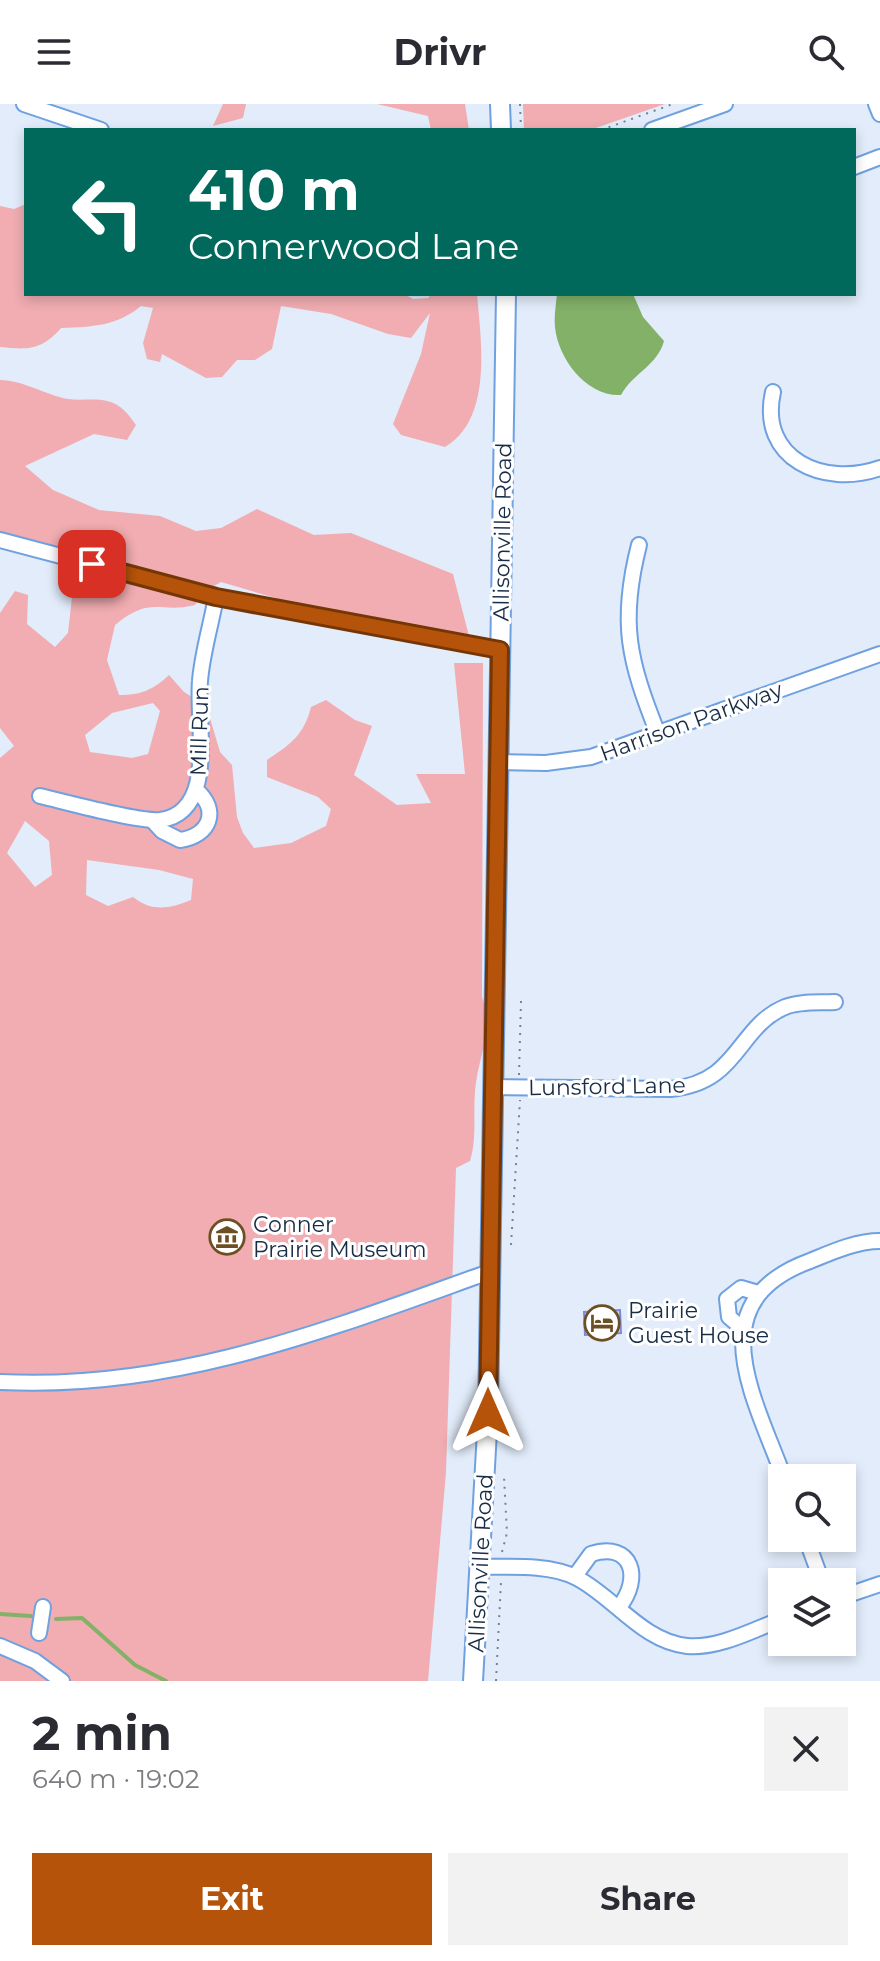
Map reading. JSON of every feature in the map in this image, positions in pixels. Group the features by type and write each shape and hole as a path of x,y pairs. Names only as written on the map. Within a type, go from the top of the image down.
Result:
{"main road":[{"path":"500,104 501,128"},
{"name":"Allisonville Road","path":"473,1681 488,1413 506,296"}],"street":[{"path":"24,104 95,128"},
{"path":"658,128 725,104"},
{"path":"876,104 880,114"},
{"path":"856,166 880,157"},
{"path":"773,392 772,426 778,441 797,461 834,475 854,475 880,468"},
{"path":"0,540 216,597 500,650"},
{"path":"639,545 627,605 628,636 635,671 658,734"},
{"name":"Mill Run","path":"152,820 180,814 196,790 200,681 216,597"},
{"name":"Harrison Parkway","path":"498,762 580,760 880,654"},
{"path":"40,796 152,820 180,840 202,834 209,825 211,811 205,797 196,790"},
{"name":"Lunsford Lane","path":"492,1087 689,1087 723,1069 781,1009 800,1003 835,1002"},
{"path":"779,1464 746,1371 742,1328 758,1293 793,1267 854,1245 880,1241"},
{"path":"0,1382 100,1381 195,1368 294,1341 489,1272"},
{"path":"742,1328 729,1317 727,1299 741,1288 758,1293"},
{"path":"575,1576 591,1554 611,1551 624,1558 632,1569 633,1583 619,1607"},
{"path":"479,1567 542,1569 575,1576 653,1634 687,1646 711,1644 768,1624"},
{"path":"856,1592 880,1584"},
{"path":"39,1633 43,1607"},
{"path":"0,1646 35,1661 62,1681"}],"path":[{"path":"520,104 521,128"},
{"path":"607,128 673,104"},
{"path":"519,1076 521,1001"},
{"path":"511,1245 520,1099"},
{"path":"502,1552 507,1527 504,1477"},
{"path":"496,1681 501,1582"}],"shaded area":[{"path":"223,104 246,104 243,118 213,126"},
{"path":"377,104 465,104 469,128 431,128 428,116"},
{"path":"523,104 665,104 596,128 524,128"},
{"path":"24,205 24,296 408,296 413,299 477,296 480,378 471,418 460,434 445,447 401,435 393,424 421,354 430,313 411,338 388,334 331,314 281,306 272,349 255,360 237,360 222,377 206,378 162,354 160,362 147,359 143,343 153,308 141,306 113,321 94,326 61,328 47,341 34,347 0,347 0,206 14,209"},
{"path":"557,296 634,296 643,317 664,341 656,357 621,395 609,394 586,383 568,363 557,339"},
{"name":"Conner Prairie Museum","path":"0,380 17,382 68,399 112,402 130,417 136,425 127,440 94,434 25,466 53,490 99,510 160,516 196,531 221,528 257,509 314,535 351,533 453,574 470,640 289,602 221,582 205,591 195,605 147,608 128,616 115,625 107,660 119,695 146,691 169,675 184,692 200,702 210,718 220,752 232,765 237,817 243,833 254,848 291,843 326,826 331,809 318,797 267,777 267,760 295,738 305,725 311,707 326,700 355,720 372,726 354,775 397,805 431,803 416,774 465,774 454,663 483,663 482,997 486,1032 475,1091 472,1152 470,1161 456,1168 446,1472 428,1681 0,1681 0,758 14,746 0,728 0,613 15,591 28,595 27,624 55,647 68,633 73,588 102,577 119,580 127,569 0,536","holes":["153,703 160,711 148,754 132,758 90,752 85,735 112,713","25,821 49,841 52,875 35,887 7,853","87,860 159,870 193,879 191,900 168,907 154,907 133,897 108,906 86,895"]}],"building":[{"name":"Prairie Guest House","path":"620,1310 621,1333 585,1335 584,1312"}],"waterway":[{"path":"0,1614 31,1616"},
{"path":"56,1619 82,1618 135,1665 166,1681"}],"place":[{"name":"Conner Prairie Museum","path":"227,1237"},
{"name":"Prairie Guest House","path":"602,1323"}],"route":[{"path":"92,564 216,597 500,650 488,1413"}]}
